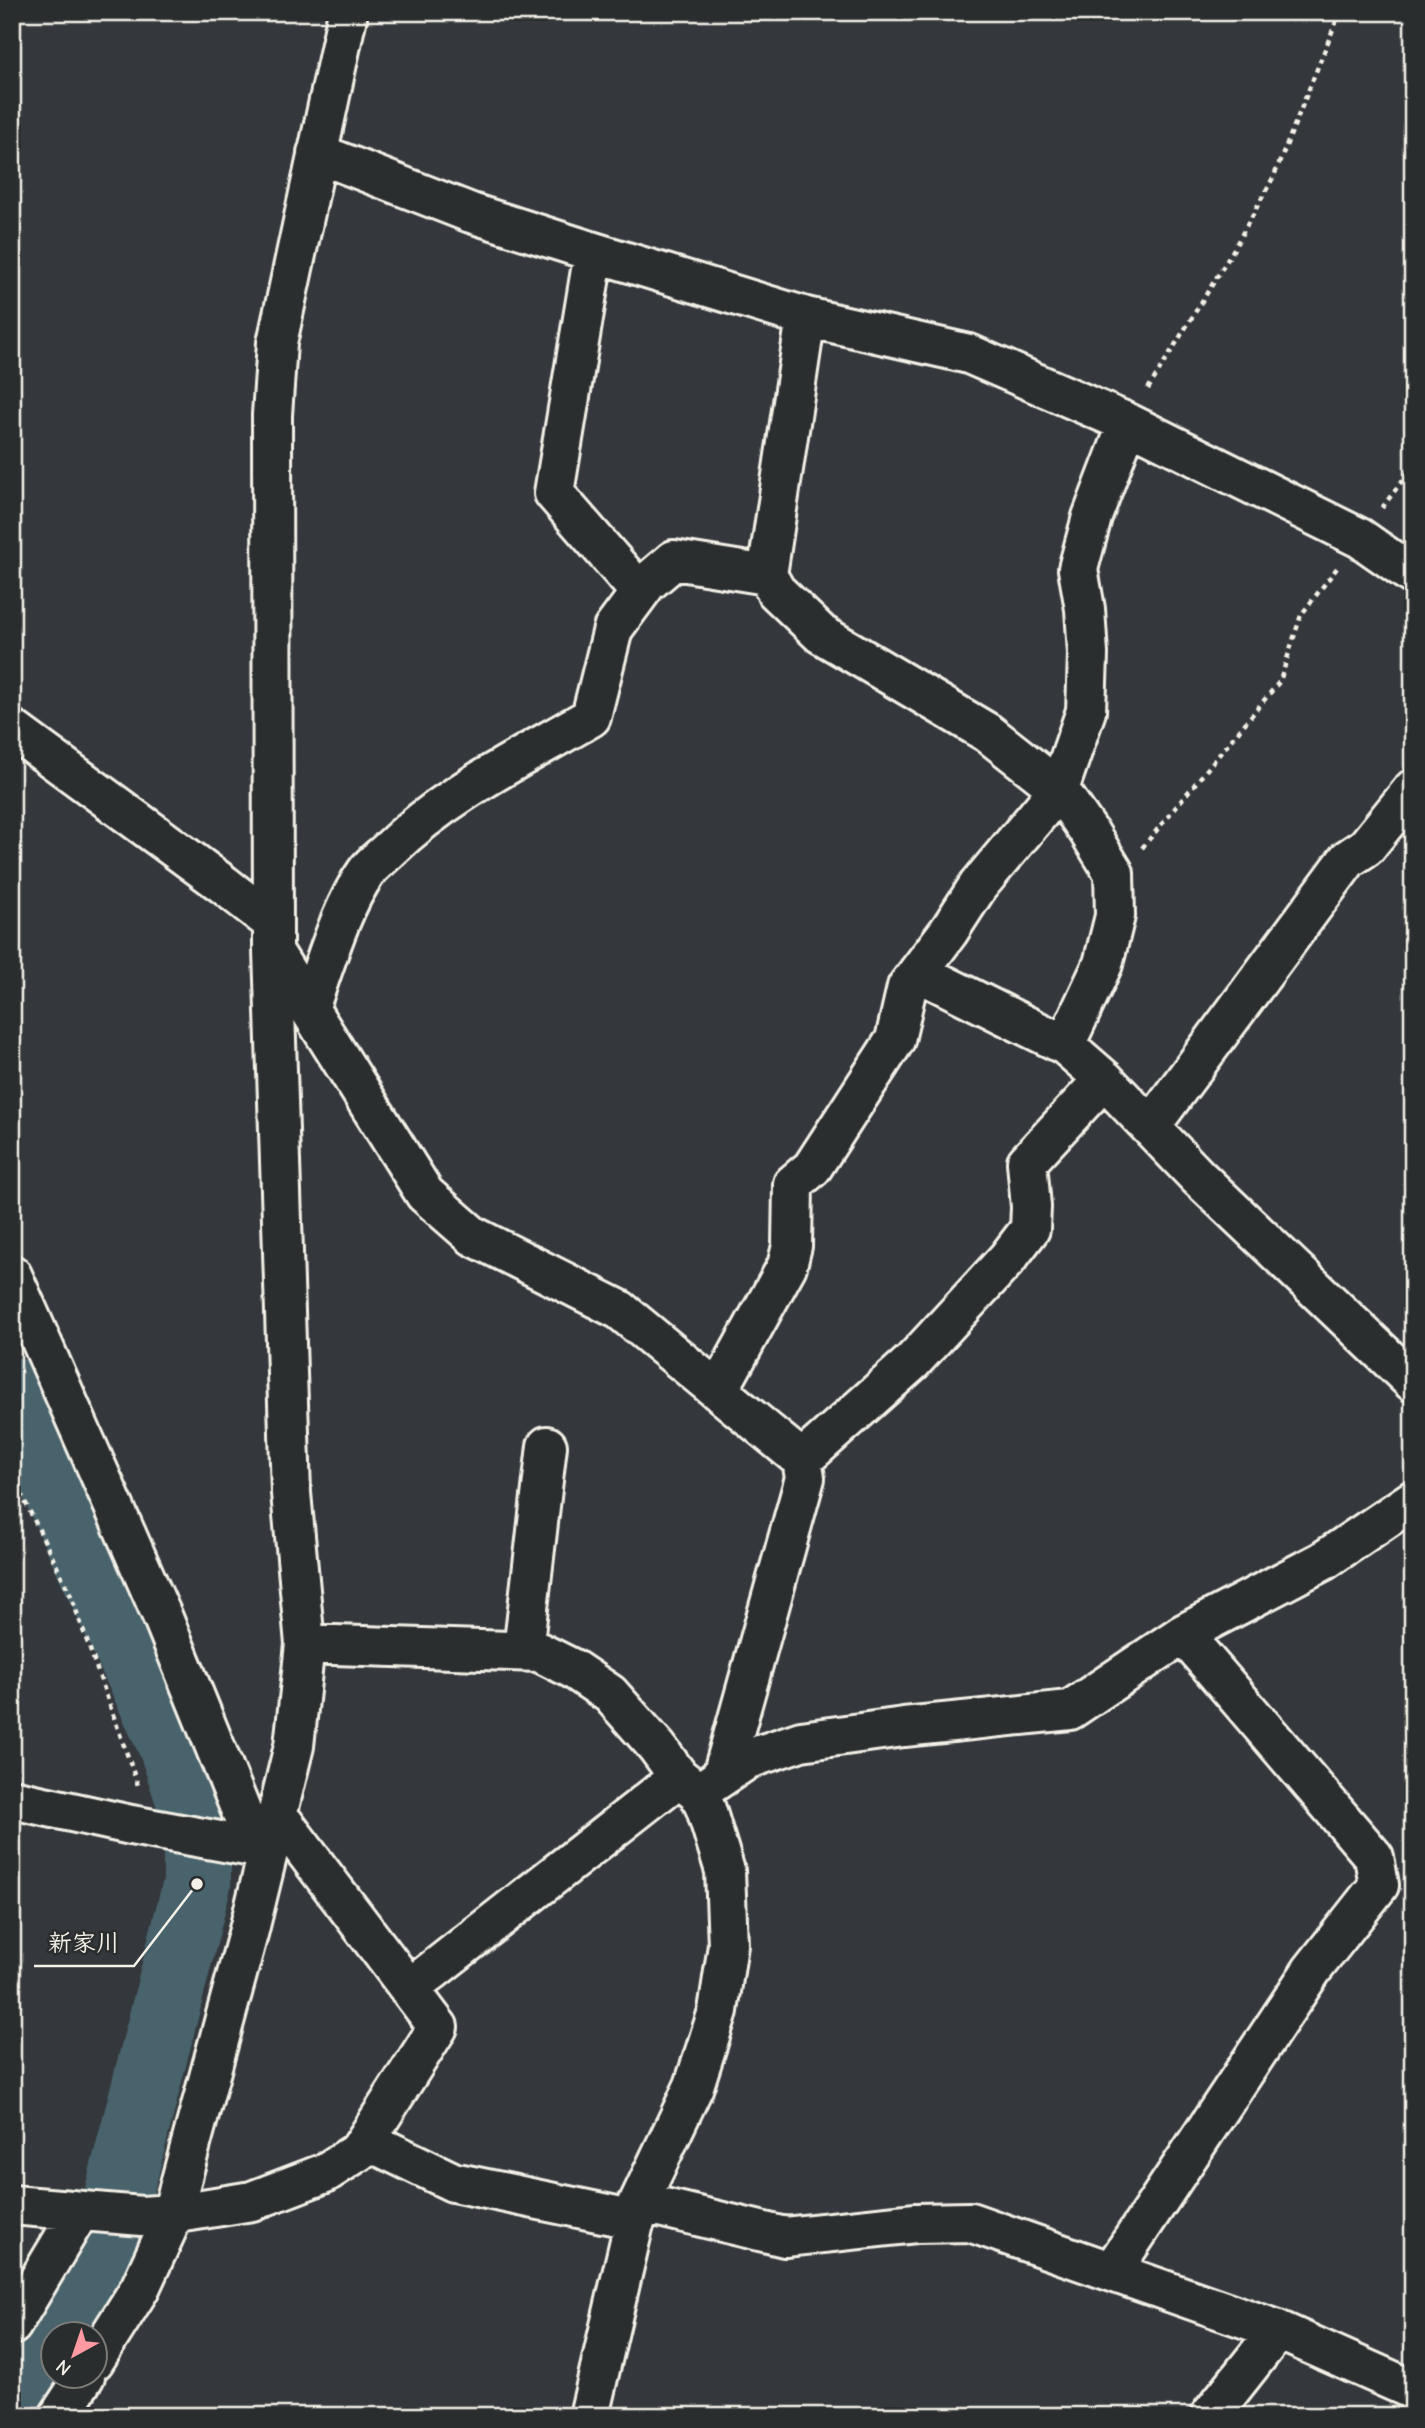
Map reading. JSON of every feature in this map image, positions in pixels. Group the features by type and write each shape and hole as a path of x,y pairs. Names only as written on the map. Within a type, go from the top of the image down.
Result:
{"street":[{"path":"108,2339 140,2288 157,2215 260,1839 294,1746 305,1644 291,1493 273,937 272,415 277,343 348,12"},
{"path":"317,153 471,213 594,252 806,317 969,354 1128,423 1360,538 1413,575"},
{"path":"594,252 554,493 640,592"},
{"path":"806,317 768,575 776,591 821,634 988,733 1059,789 1114,873 1115,916 1103,964 1065,1045"},
{"path":"718,1391 787,1266 792,1246 793,1184 812,1168 895,1040 907,987 949,931 978,886 1059,789 1086,711 1088,654 1085,609 1077,569 1092,517 1128,423"},
{"path":"309,1009 351,900 368,871 410,829 474,786 591,717 613,629 647,583 674,560 768,575"},
{"path":"12,729 223,884 273,937 309,1009 425,1194 473,1236 620,1310 802,1460 805,1478 700,1782 724,1871 728,1945 718,2011 694,2085 638,2211 589,2416"},
{"path":"1150,1127 1348,859 1366,847 1413,789"},
{"path":"918,972 1065,1045 1104,1079 1198,1177 1413,1382"},
{"path":"802,1460 912,1362 1007,1259 1030,1229 1027,1162 1104,1079"},
{"path":"12,1275 260,1839 409,1989 438,2027 359,2151 325,2173 252,2201 157,2215 79,2213 12,2205"},
{"path":"523,1651 547,1446"},
{"path":"409,1989 700,1782 748,1759 801,1741 904,1727 1070,1710 1183,1634 1323,1561 1413,1500"},
{"path":"1112,2271 1312,1970 1379,1885 1374,1857 1183,1634"},
{"path":"305,1644 539,1651 573,1669 610,1694 657,1747 700,1782"},
{"path":"14,1805 142,1827 260,1839"},
{"path":"366,2140 453,2182 785,2237 916,2223 970,2222 1278,2330 1413,2390"},
{"path":"12,2325 79,2213"},
{"path":"1210,2416 1278,2330"},
{"path":"59,2416 75,2390"}],"path":[{"path":"1128,423 1231,254 1274,176 1339,12"},
{"path":"1114,881 1280,681 1301,615 1413,466"},
{"path":"12,1475 70,1593 142,1827"}],"waterway":[{"path":"12,1391 172,1745 197,1821 197,1884 102,2259 68,2320"},
{"path":"12,2404 38,2365"}],"place":[{"name":"新家川","path":"197,1884"}]}
